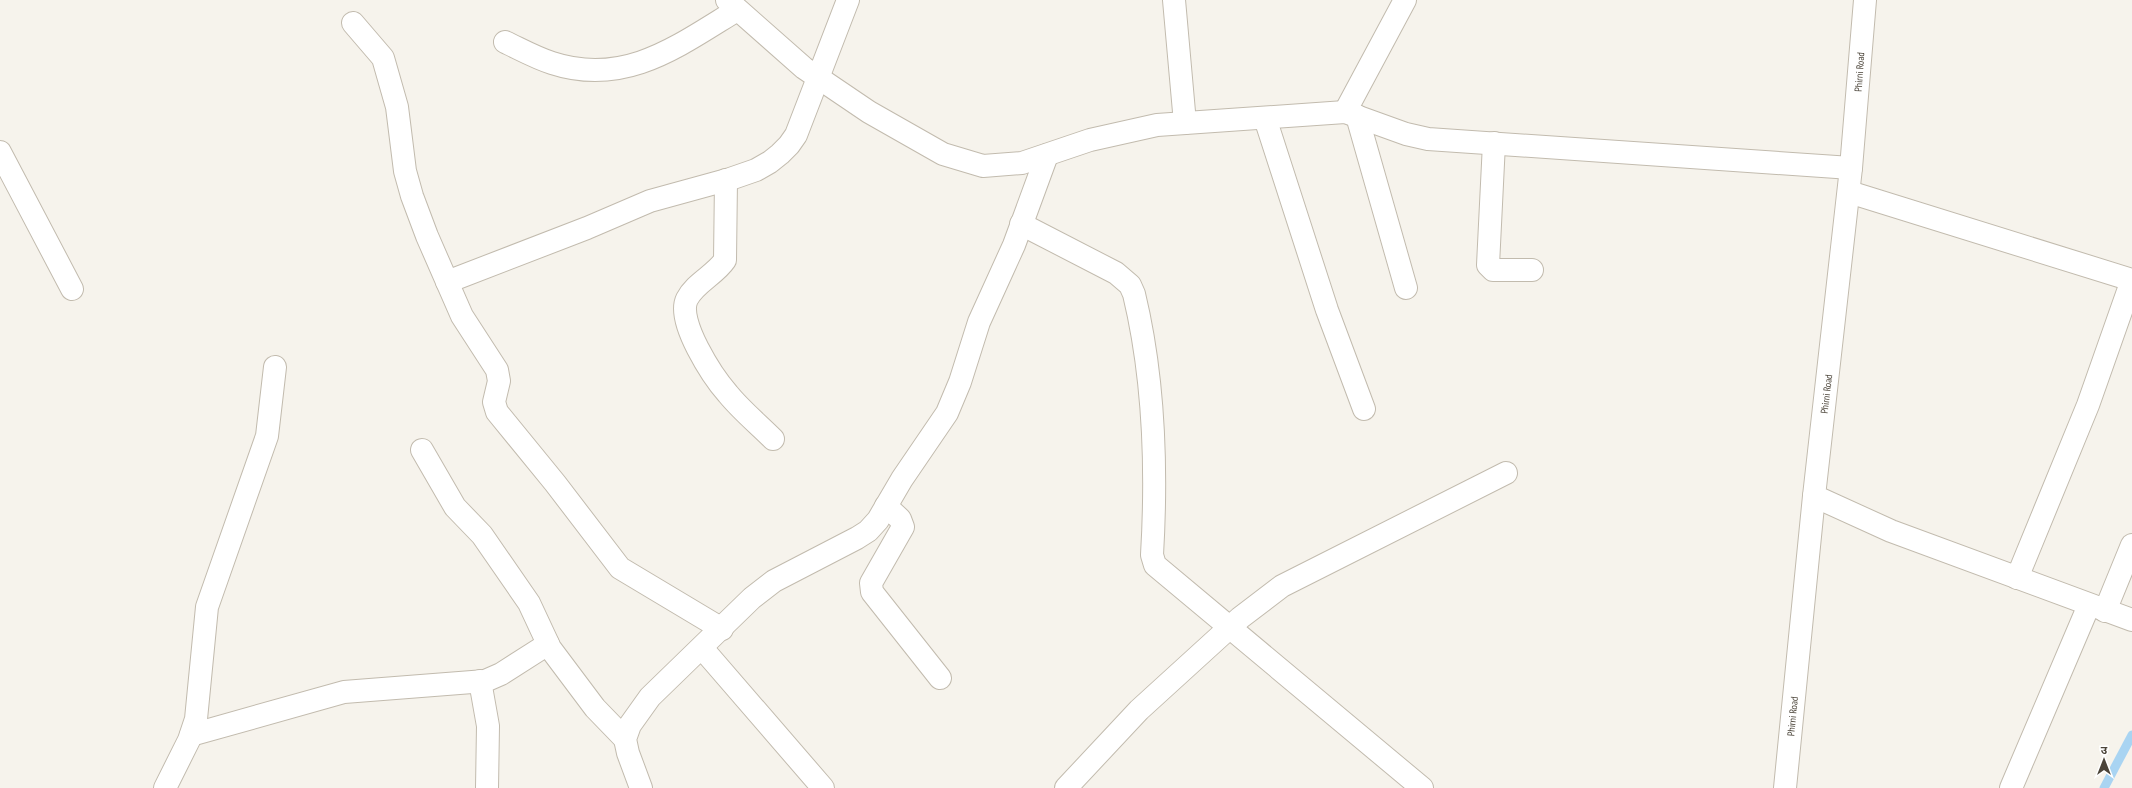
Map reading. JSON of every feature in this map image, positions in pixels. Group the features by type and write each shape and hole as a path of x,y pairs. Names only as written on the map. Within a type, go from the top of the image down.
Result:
{"street":[{"path":"447,282 587,228 650,200 726,180 770,162 789,146 796,135 848,0"},
{"path":"1174,0 1185,123"},
{"path":"1405,0 1351,114 1406,288"},
{"name":"Phirni Road","path":"1786,788 1814,496 1849,192 1864,0"},
{"path":"505,42 551,63 594,71 615,69 658,56 732,5 817,78 876,115 944,154 983,166 1022,164 1090,140 1157,125 1351,114 1406,134 1428,139 1851,168"},
{"path":"353,23 374,45 385,63 397,107 405,171 427,236 462,316 497,370 499,381 494,402 497,412 555,483 613,562 628,574 722,629"},
{"path":"1265,118 1327,310 1364,409"},
{"path":"1494,143 1488,265 1493,270 1532,270"},
{"path":"0,152 72,289"},
{"path":"625,740 630,725 650,697 722,629 752,598 774,580 868,531 948,413 960,382 979,322 1021,224 1047,155"},
{"path":"726,180 725,260 692,292 684,308 684,317 693,338 713,375 741,409 773,439"},
{"path":"1849,192 2132,280 2088,405 2018,578"},
{"path":"1021,224 1116,273 1130,285 1137,305 1148,385 1154,479 1153,560 1159,570 1231,627 1422,788"},
{"path":"165,788 191,735 196,719 207,607 267,436 275,367"},
{"path":"422,450 455,507 482,535 529,603 548,644 595,708 625,740 628,753 641,788"},
{"path":"1066,788 1139,710 1254,606 1282,586 1506,473"},
{"path":"1814,496 1891,531 2132,620"},
{"path":"886,506 900,519 903,526 872,583 872,592 940,678"},
{"path":"2011,788 2097,608 2132,546"},
{"path":"191,735 344,692 480,681 501,674 548,644"},
{"path":"702,648 823,788"},
{"path":"480,681 488,726 486,788"}],"waterway":[{"path":"2104,788 2132,735"}]}
